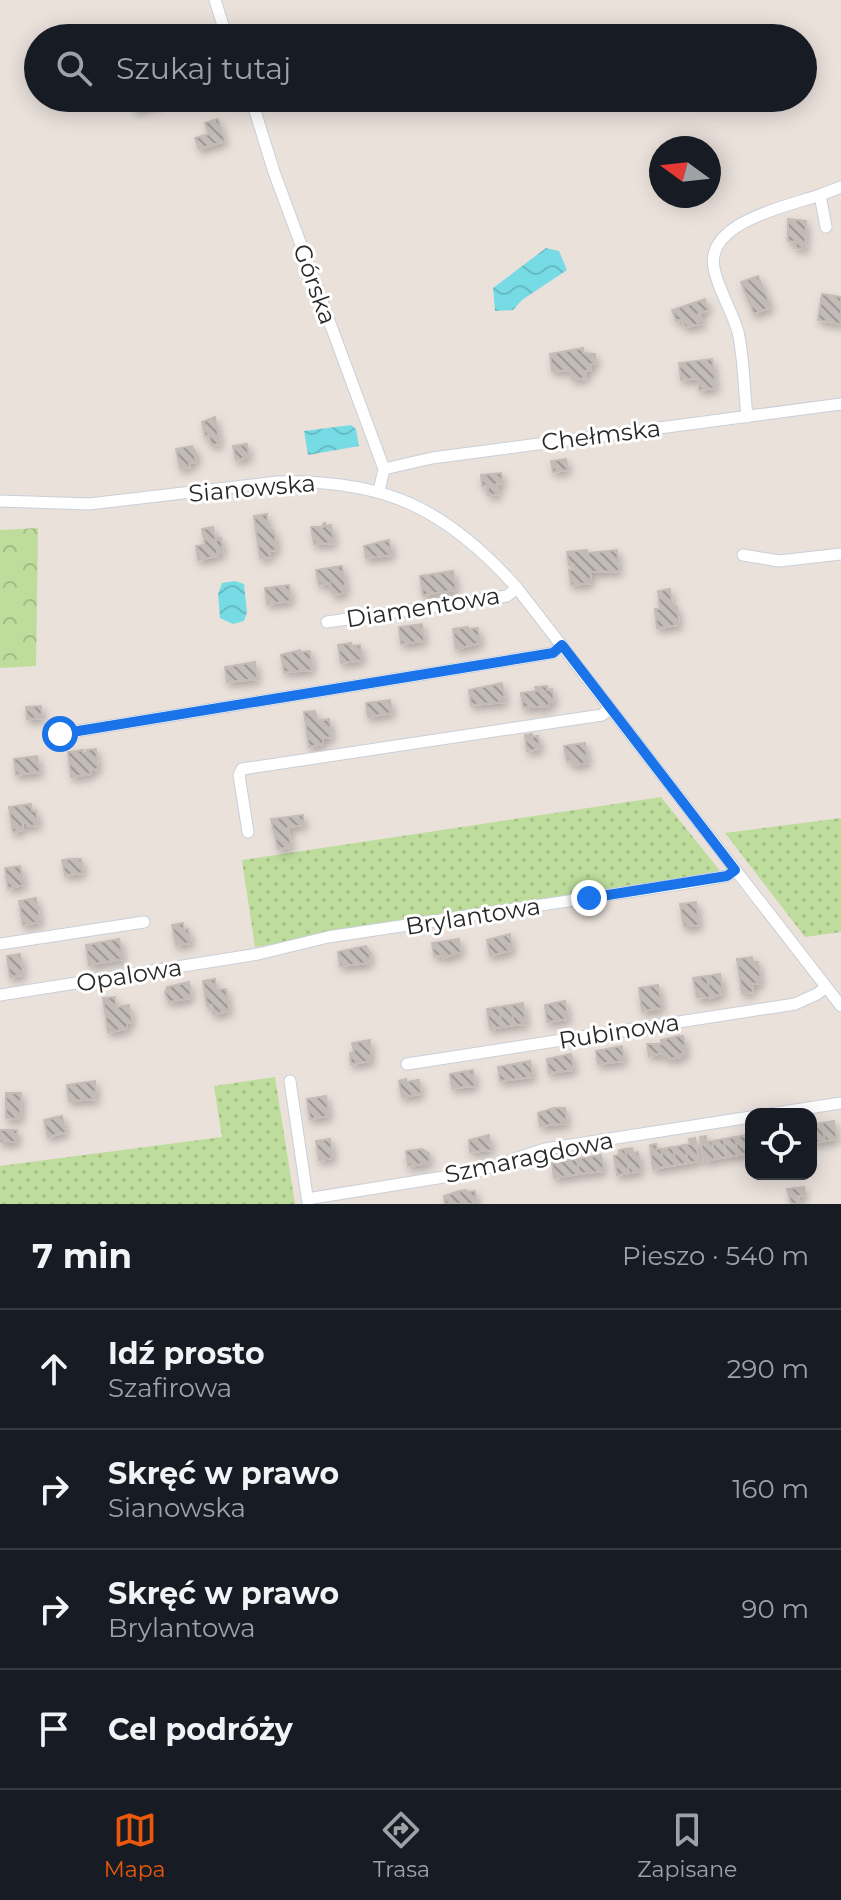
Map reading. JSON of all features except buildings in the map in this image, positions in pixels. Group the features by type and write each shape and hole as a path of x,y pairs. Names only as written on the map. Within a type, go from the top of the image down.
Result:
{"street":[{"path":"215,0 223,24"},
{"name":"Górska","path":"255,112 274,172 384,469"},
{"path":"747,417 738,332 714,270 713,257 717,243 732,228 754,217 841,187"},
{"path":"820,195 826,227"},
{"name":"Chełmska","path":"384,469 432,458 841,404"},
{"path":"379,491 384,469"},
{"name":"Sianowska","path":"0,501 89,504 292,481 337,483 379,491 439,517 468,539 517,588 841,1006"},
{"path":"743,555 779,561 841,554"},
{"name":"Diamentowa","path":"327,622 507,596 517,588"},
{"path":"60,734 553,653 562,645"},
{"path":"248,832 239,775 242,769 602,715 610,708"},
{"name":"Brylantowa","path":"258,954 328,937 681,884 727,876 735,870"},
{"path":"0,944 144,922"},
{"name":"Opalowa","path":"0,995 258,954"},
{"name":"Rubinowa","path":"407,1064 795,1004 826,987"},
{"path":"290,1081 307,1202"},
{"path":"809,1108 841,1103"},
{"name":"Szmaragdowa","path":"307,1202 475,1172 545,1149 745,1118"}],"green space":[{"path":"38,528 36,666 0,668 0,530"},
{"path":"661,797 720,871 718,876 255,947 242,860"},
{"path":"841,818 841,932 805,937 725,833"},
{"path":"275,1077 295,1204 0,1204 0,1166 222,1137 214,1086"}],"water":[{"path":"546,248 559,251 567,270 522,300 513,310 495,311 493,288"},
{"path":"351,425 356,429 359,446 308,455 304,431"},
{"path":"235,581 244,584 247,612 244,621 233,624 220,618 218,594 222,583"}],"route":[{"path":"60,734 553,653 562,645 735,870 727,876 589,898"}]}
